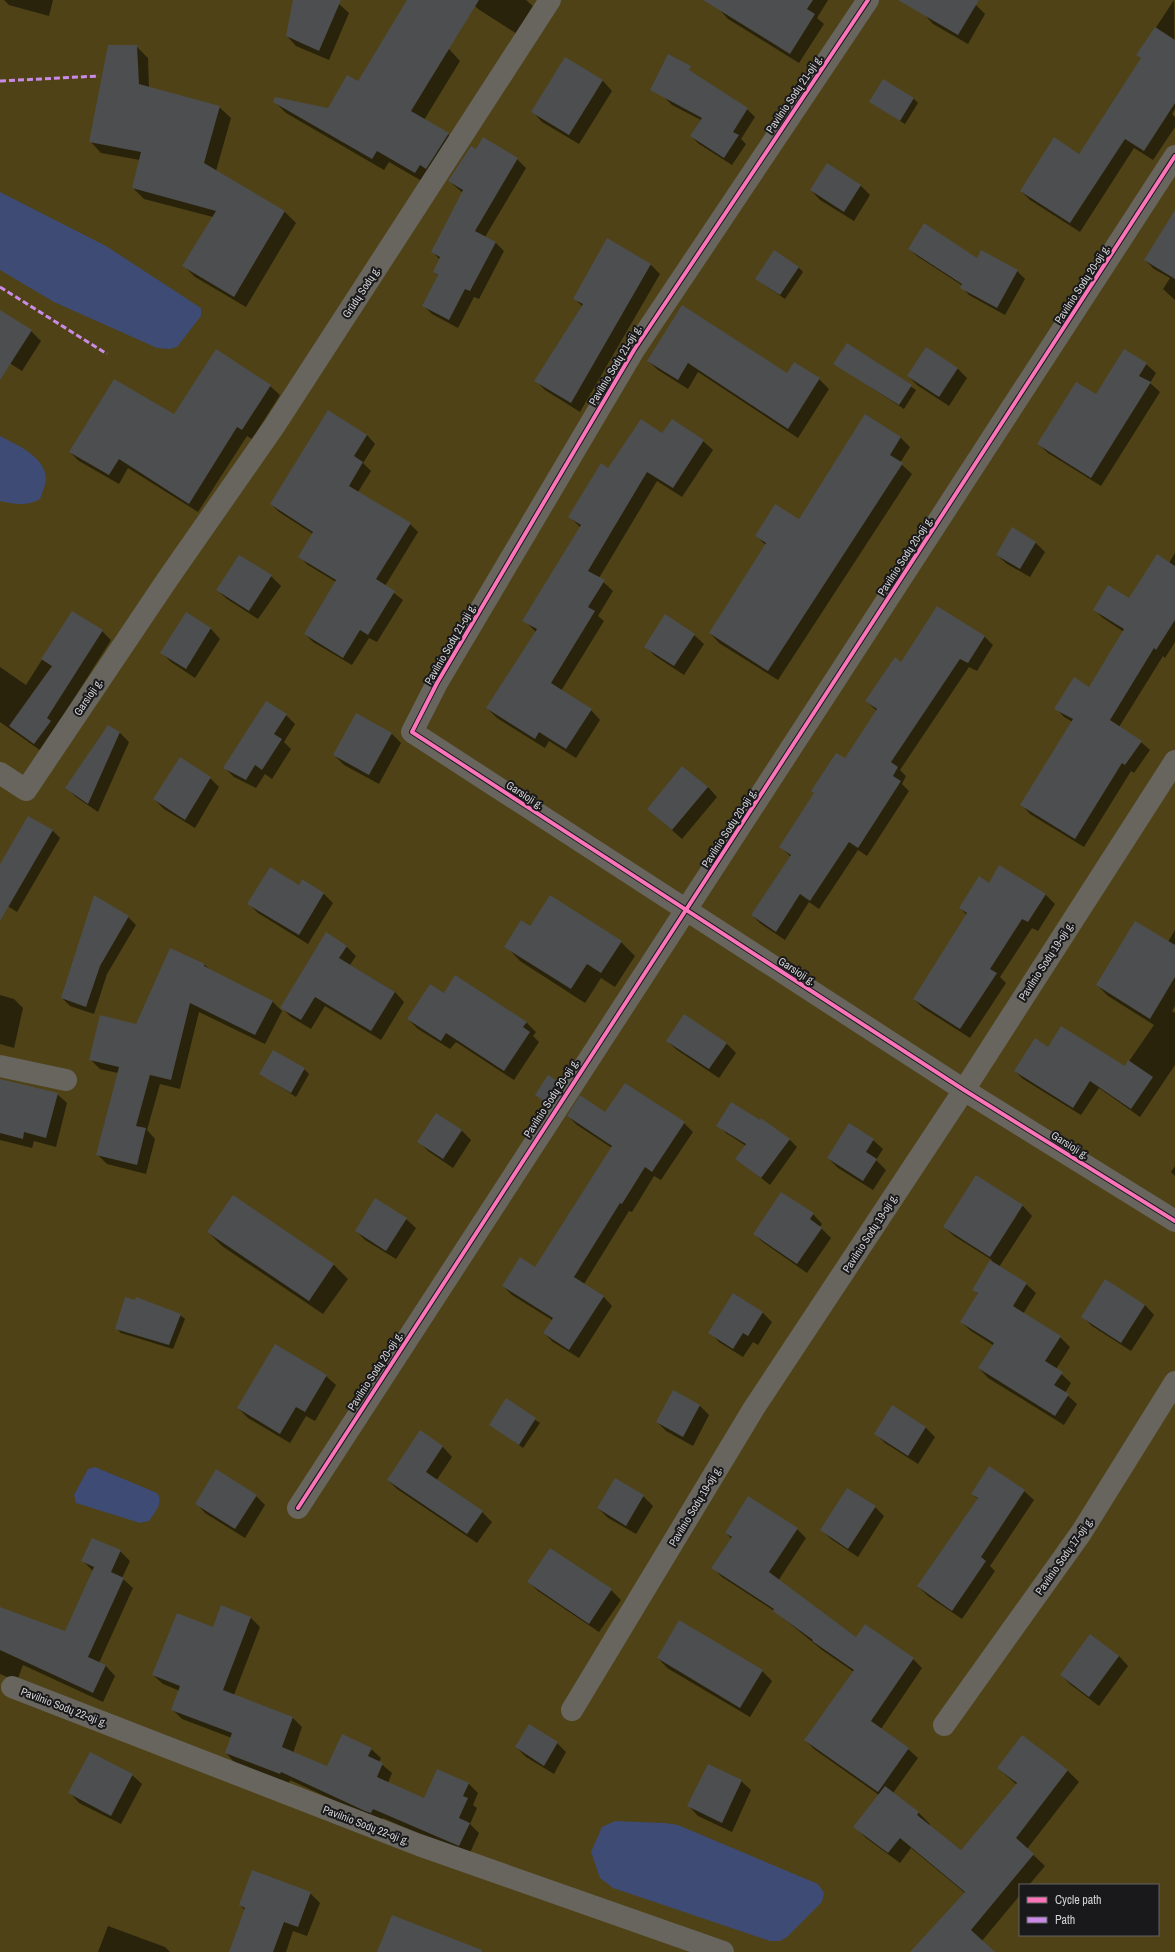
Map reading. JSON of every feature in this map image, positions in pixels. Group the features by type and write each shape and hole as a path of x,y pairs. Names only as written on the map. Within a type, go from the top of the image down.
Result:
{"street":[{"name":"Grūdų Sodų g.","path":"167,580 275,425 550,0"},
{"name":"Pavilnio Sodų 21-oji g.","path":"412,732 437,684 634,350 868,0"},
{"name":"Pavilnio Sodų 20-oji g.","path":"298,1508 554,1110 687,910 1175,156"},
{"name":"Garsioji g.","path":"0,773 26,790 167,580"},
{"name":"Garsioji g.","path":"412,732 964,1090 1175,1221"},
{"name":"Pavilnio Sodų 19-oji g.","path":"572,1710 754,1408 964,1090 1175,761"},
{"path":"0,1066 66,1080"},
{"name":"Pavilnio Sodų 17-oji g.","path":"944,1725 1081,1533 1175,1382"},
{"name":"Pavilnio Sodų 22-oji g.","path":"12,1687 419,1845 723,1952"}],"shaded area":[{"path":"0,0 1175,0 1175,1952 0,1952"}],"water":[{"path":"0,192 106,246 201,308 201,316 177,347 170,349 157,348 54,302 0,270"},
{"path":"0,436 30,453 42,465 46,481 40,499 35,502 16,504 0,501"},
{"path":"95,1467 157,1493 160,1500 159,1504 149,1521 140,1523 76,1503 74,1495 88,1469"},
{"path":"615,1821 678,1825 818,1884 824,1893 822,1902 787,1937 780,1941 770,1941 613,1888 600,1878 591,1852 602,1827"}],"building":[{"path":"293,0 341,0 319,51 286,36"},
{"path":"407,0 479,0 411,111 449,133 426,169 420,165 415,173 377,151 372,159 273,102 275,97 328,108 347,75 358,81"},
{"path":"703,0 813,0 807,9 815,14 790,54"},
{"path":"898,0 979,0 958,35"},
{"path":"1155,27 1175,40 1175,103 1144,151 1125,139 1070,223 1020,191 1054,137 1079,154 1141,58 1136,55"},
{"path":"108,45 137,45 139,84 220,106 204,163 285,211 234,297 182,266 216,211 132,188 141,152 89,142"},
{"path":"668,54 691,66 689,70 748,108 733,132 739,135 724,158 690,136 702,118 650,90"},
{"path":"565,57 603,80 569,135 531,112"},
{"path":"883,79 914,98 900,121 869,102"},
{"path":"483,137 518,158 475,231 496,242 470,291 465,289 449,320 422,306 438,275 433,272 440,257 431,252 463,190 448,181 471,146 476,149"},
{"path":"827,163 861,185 844,212 810,190"},
{"path":"1175,210 1175,279 1144,260"},
{"path":"924,223 977,258 981,250 1018,270 997,308 960,288 962,284 908,249"},
{"path":"607,238 651,264 571,403 534,381 583,304 573,299"},
{"path":"774,250 799,267 780,295 755,279"},
{"path":"682,305 787,373 794,362 820,378 788,429 688,363 678,380 647,361"},
{"path":"0,310 32,330 0,380"},
{"path":"847,343 912,385 899,405 833,364"},
{"path":"926,347 958,368 939,397 907,376"},
{"path":"216,349 271,385 242,430 237,427 189,504 119,459 109,475 69,452 114,379 174,414"},
{"path":"1124,349 1147,363 1139,376 1151,382 1091,478 1037,444 1076,382 1096,394"},
{"path":"328,410 367,435 354,456 363,462 349,486 411,523 376,579 395,591 368,635 360,630 343,658 304,634 336,580 298,557 313,532 270,504"},
{"path":"865,414 901,437 890,455 903,463 768,671 709,633 766,543 755,536 775,504 799,519"},
{"path":"641,419 662,433 672,419 704,440 673,488 647,472 588,571 605,580 588,607 595,611 551,683 592,709 566,749 539,732 535,739 486,708 537,629 522,621 581,525 568,517 601,463 608,468"},
{"path":"1012,527 1036,542 1020,569 996,555"},
{"path":"1157,554 1175,566 1175,620 1156,650 1154,648 1110,720 1142,741 1125,765 1122,763 1075,839 1020,805 1073,719 1054,709 1074,677 1089,687 1124,629 1093,610 1108,585 1129,598"},
{"path":"239,555 272,575 249,611 216,590"},
{"path":"937,606 985,636 968,663 960,659 891,762 898,767 893,776 901,781 858,848 849,842 810,901 800,894 776,932 751,915 791,855 779,847 814,793 811,791 836,753 845,758 877,709 865,701 895,657 901,662"},
{"path":"72,611 103,630 47,718 51,721 34,744 9,726 52,666 41,659"},
{"path":"186,612 211,628 186,669 160,653"},
{"path":"665,614 695,634 674,666 644,647"},
{"path":"266,701 287,714 274,734 282,739 262,770 255,765 246,780 223,768"},
{"path":"356,713 392,733 369,775 333,755"},
{"path":"108,725 120,732 88,804 65,788"},
{"path":"180,757 211,777 185,820 153,799"},
{"path":"682,766 708,787 672,830 647,809"},
{"path":"28,816 53,830 0,921 0,864"},
{"path":"999,865 1046,894 1028,922 1022,919 990,969 997,973 960,1029 913,999 967,913 959,908 979,876 989,883"},
{"path":"270,867 299,885 302,879 324,893 299,935 247,904"},
{"path":"94,895 129,916 100,966 86,1007 61,998"},
{"path":"550,895 622,941 601,973 587,964 571,989 504,947 521,920 530,926"},
{"path":"1135,921 1175,945 1175,977 1150,1019 1096,985"},
{"path":"326,932 347,946 339,958 395,992 371,1031 315,997 301,1020 280,1008"},
{"path":"170,948 205,964 204,966 273,1001 255,1035 190,1003 171,1080 150,1075 136,1126 146,1128 137,1165 96,1155 119,1067 89,1060 100,1015 136,1024"},
{"path":"455,975 527,1022 523,1027 530,1032 504,1071 446,1033 441,1041 407,1019 430,984 444,993"},
{"path":"684,1014 727,1043 709,1069 666,1041"},
{"path":"1061,1026 1125,1066 1128,1060 1153,1077 1131,1109 1090,1081 1073,1108 1014,1071 1035,1038 1048,1047"},
{"path":"273,1050 305,1068 291,1093 259,1074"},
{"path":"548,1075 559,1082 546,1103 535,1095"},
{"path":"0,1079 58,1093 46,1138 24,1132 23,1139 0,1133"},
{"path":"625,1083 685,1122 652,1172 645,1167 622,1204 620,1203 574,1277 604,1296 569,1350 543,1333 553,1318 502,1286 520,1257 535,1267 612,1146 567,1116 580,1095 605,1112"},
{"path":"731,1102 760,1120 761,1118 790,1139 761,1178 735,1159 746,1144 716,1126"},
{"path":"436,1113 462,1130 443,1159 417,1142"},
{"path":"849,1123 874,1139 866,1152 877,1159 863,1181 827,1158"},
{"path":"976,1175 1023,1205 990,1257 943,1227"},
{"path":"781,1192 814,1213 810,1219 822,1228 797,1264 753,1234"},
{"path":"233,1195 334,1264 309,1301 207,1232"},
{"path":"375,1198 407,1218 386,1251 355,1231"},
{"path":"990,1260 1027,1283 1013,1306 1061,1336 1045,1361 1063,1372 1054,1385 1069,1394 1055,1416 978,1368 994,1343 960,1322 978,1293 972,1290"},
{"path":"1105,1279 1145,1305 1121,1343 1081,1317"},
{"path":"733,1293 763,1312 748,1336 743,1333 733,1349 708,1333"},
{"path":"125,1297 135,1300 136,1297 181,1314 169,1345 115,1329"},
{"path":"275,1344 327,1375 305,1412 296,1407 280,1434 237,1408"},
{"path":"673,1390 700,1405 683,1437 656,1422"},
{"path":"506,1398 536,1418 519,1445 489,1425"},
{"path":"892,1405 926,1427 908,1456 874,1434"},
{"path":"420,1430 443,1446 426,1472 483,1511 467,1534 387,1480"},
{"path":"989,1466 1025,1490 981,1557 986,1561 952,1611 917,1586 978,1498 971,1494"},
{"path":"216,1469 257,1495 235,1529 195,1504"},
{"path":"615,1478 644,1495 626,1526 597,1508"},
{"path":"847,1488 876,1506 848,1549 820,1530"},
{"path":"748,1496 798,1528 769,1572 856,1637 865,1624 914,1658 871,1721 909,1748 878,1792 804,1740 854,1670 812,1641 813,1640 773,1611 774,1609 711,1568 732,1537 725,1533"},
{"path":"92,1538 121,1550 111,1572 124,1578 88,1657 106,1665 93,1693 0,1650 0,1607 65,1631 94,1567 81,1561"},
{"path":"550,1548 612,1589 589,1624 527,1582"},
{"path":"221,1605 251,1617 223,1690 293,1717 282,1747 327,1766 342,1734 372,1748 368,1756 383,1763 377,1777 424,1798 437,1769 469,1783 463,1796 468,1798 459,1818 470,1823 459,1846 373,1809 371,1813 365,1811 281,1772 280,1774 225,1753 232,1733 171,1710 180,1686 152,1675 177,1613 213,1627"},
{"path":"679,1620 763,1670 740,1708 657,1658"},
{"path":"1090,1634 1119,1656 1089,1697 1060,1675"},
{"path":"529,1724 558,1742 544,1766 515,1747"},
{"path":"1022,1735 1068,1770 1016,1838 1034,1854 971,1930 995,1952 910,1952 965,1892 900,1838 888,1853 853,1827 885,1786 919,1812 917,1815 961,1850 1017,1783 997,1768"},
{"path":"90,1752 133,1774 111,1816 68,1793"},
{"path":"708,1764 742,1780 722,1823 687,1806"},
{"path":"252,1870 311,1892 298,1927 284,1922 273,1952 229,1952 245,1908 239,1905"},
{"path":"392,1915 482,1950 482,1952 377,1952"}],"marked path":[{"path":"0,81 99,76"},
{"path":"0,287 107,354"}],"cycle path":[{"path":"868,0 634,350 437,683 412,732 964,1090 1175,1221"},
{"path":"298,1508 1175,156"}]}
